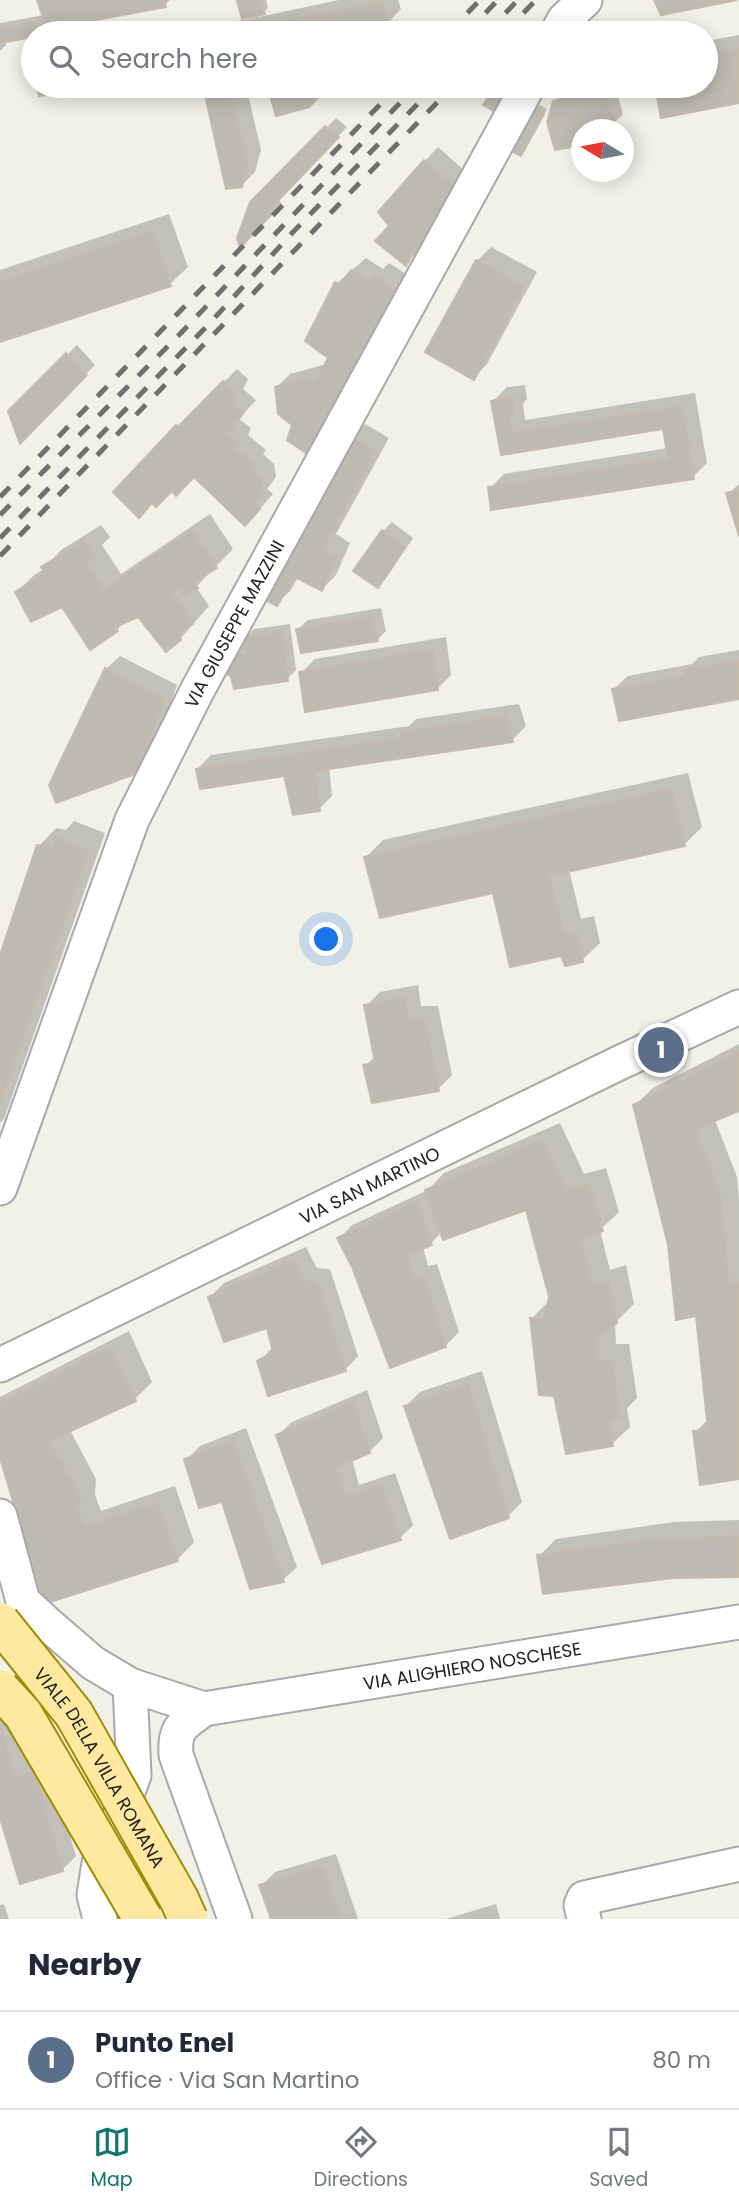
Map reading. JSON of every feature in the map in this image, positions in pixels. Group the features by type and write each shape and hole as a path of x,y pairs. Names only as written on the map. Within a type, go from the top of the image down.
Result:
{"main road":[{"name":"VIALE DELLA VILLA ROMANA","path":"0,1622 74,1714 188,1919"},
{"name":"VIALE DELLA VILLA ROMANA","path":"0,1689 23,1714 143,1919"}],"street":[{"path":"563,21 585,0"},
{"name":"VIA GIUSEPPE MAZZINI","path":"0,1188 132,820 198,688 521,98"},
{"name":"VIA SAN MARTINO","path":"1,1361 739,1007"},
{"path":"0,1516 23,1601 93,1663 130,1685 204,1709"},
{"name":"VIA ALIGHIERO NOSCHESE","path":"204,1709 739,1622"},
{"path":"100,1919 94,1895 99,1863 134,1775 130,1685"},
{"path":"204,1709 183,1725 175,1738 176,1755 235,1919"},
{"path":"584,1919 581,1905 584,1898 739,1864"}],"building":[{"path":"37,0 164,0 166,7 90,21 44,21"},
{"path":"261,0 265,14 242,19 237,1"},
{"path":"654,0 737,0 661,15"},
{"path":"382,1 387,21 286,21"},
{"path":"21,25 21,39 0,43 0,29"},
{"path":"739,48 739,103 661,118 657,98 718,98 718,52"},
{"path":"206,98 232,98 248,165 242,187 226,189"},
{"path":"271,98 318,98 309,107 276,116"},
{"path":"487,98 511,98 501,115 483,105"},
{"path":"565,98 607,98 613,119 571,119 571,147 555,150 547,122 553,101"},
{"path":"534,108 544,114 521,156 509,150"},
{"path":"325,126 339,137 270,209 273,213 240,248 237,238 250,202"},
{"path":"424,160 454,186 406,266 375,241 389,226 378,212"},
{"path":"152,231 171,286 0,342 0,281"},
{"path":"476,260 524,286 474,380 425,352"},
{"path":"351,270 369,281 374,276 396,290 313,458 287,440 292,425 278,414 275,387 308,378 315,382 328,358 305,341 335,282 340,285"},
{"path":"66,353 87,375 20,444 8,411"},
{"path":"223,381 235,393 230,403 243,414 227,434 238,442 235,449 254,464 250,469 261,478 263,492 255,503 260,509 245,526 194,477 176,496 172,491 156,507 152,503 139,518 113,492 176,425 178,427"},
{"path":"512,397 514,414 509,415 512,433 682,406 694,479 491,510 488,487 668,459 663,429 501,455 491,401"},
{"path":"350,436 376,452 323,548 338,557 322,591 295,577 277,606 261,598"},
{"path":"739,490 739,536 726,493"},
{"path":"192,530 217,568 194,582 198,588 185,596 179,588 172,593 193,624 178,634 181,640 166,652 138,617 115,627 118,631 90,650 62,607 31,622 15,592 45,573 41,567 83,541 94,556 86,563 104,590"},
{"path":"382,530 405,547 378,588 353,571"},
{"path":"372,617 378,641 301,653 296,629"},
{"path":"282,632 288,681 234,689 231,676 222,672 232,653 245,655 243,637"},
{"path":"433,649 438,690 305,712 299,672"},
{"path":"739,660 739,699 619,721 612,689 685,676 684,670"},
{"path":"105,668 164,699 138,773 56,803 49,785"},
{"path":"505,716 513,742 315,771 320,811 293,815 284,776 200,789 196,769 402,738 401,732"},
{"path":"671,789 685,846 549,876 564,935 576,932 583,962 565,966 561,956 510,967 493,893 380,918 364,857"},
{"path":"56,838 89,851 0,1102 0,955 37,845 54,848"},
{"path":"405,998 408,1019 424,1019 439,1091 372,1103 363,1065 375,1063 364,1005"},
{"path":"739,1051 739,1111 695,1129 720,1195 729,1284 739,1282 739,1479 700,1485 693,1431 708,1430 696,1316 676,1320 668,1245 633,1105"},
{"path":"542,1140 567,1190 589,1184 603,1231 581,1241 593,1286 609,1281 617,1323 598,1337 599,1361 612,1361 620,1417 609,1419 613,1446 566,1454 554,1396 539,1395 530,1318 544,1320 549,1297 526,1210 443,1240 425,1190"},
{"path":"416,1201 432,1245 408,1255 414,1279 424,1277 446,1347 390,1368 352,1267 337,1238"},
{"path":"292,1259 304,1281 317,1282 346,1371 268,1396 257,1361 273,1352 267,1328 224,1342 208,1297"},
{"path":"111,1347 136,1401 49,1441 80,1497 78,1513 84,1527 157,1503 178,1561 44,1604 0,1458 0,1403"},
{"path":"468,1384 509,1518 450,1539 404,1406"},
{"path":"353,1402 370,1453 337,1467 346,1497 381,1485 401,1540 322,1564 276,1435"},
{"path":"233,1441 284,1582 250,1589 222,1502 199,1508 184,1459"},
{"path":"739,1536 739,1577 673,1578 543,1594 537,1555 656,1539"},
{"path":"0,1726 15,1778 34,1772 63,1871 20,1884 0,1818"},
{"path":"322,1866 340,1919 271,1919 259,1885"}],"railway":[{"path":"460,21 480,0"},
{"path":"478,21 498,0"},
{"path":"498,21 518,0"},
{"path":"516,21 536,0"},
{"path":"0,497 386,98"},
{"path":"0,515 178,336 405,98"},
{"path":"0,538 208,325 293,232 423,98"},
{"path":"0,556 441,98"}],"place":[{"name":"Punto Enel","path":"661,1050"}]}
